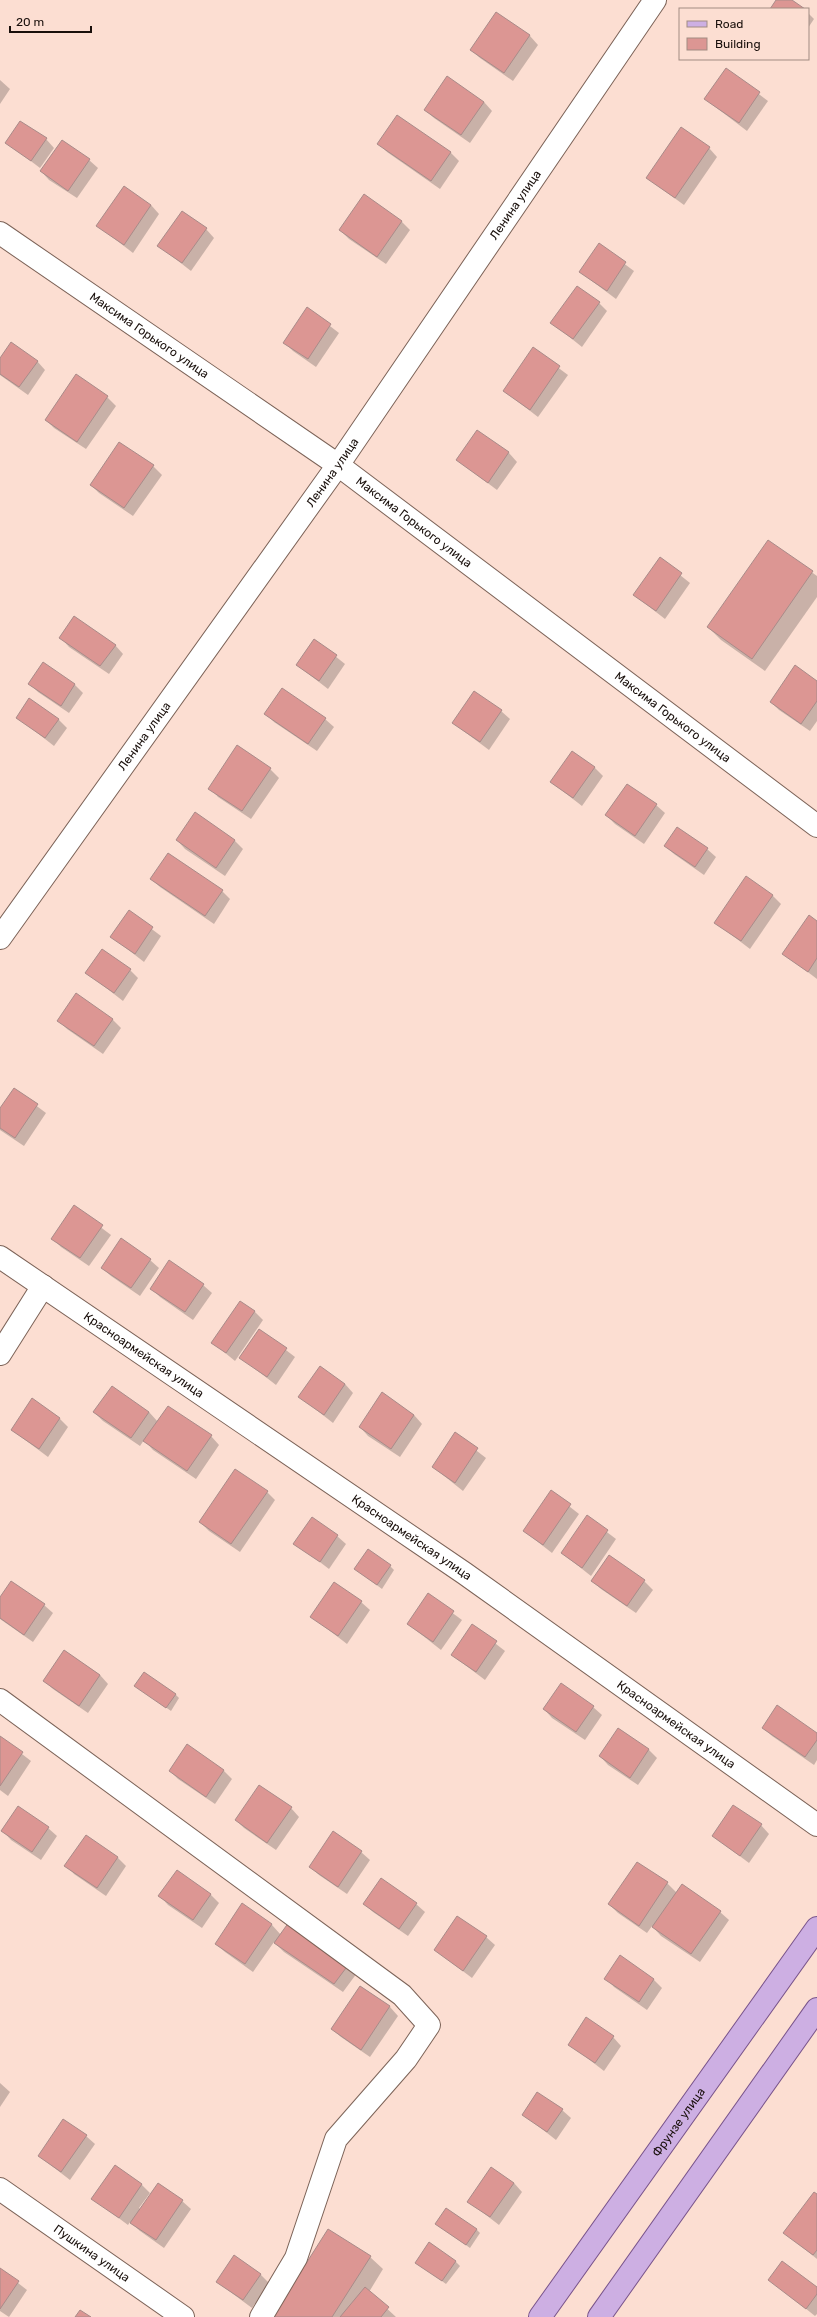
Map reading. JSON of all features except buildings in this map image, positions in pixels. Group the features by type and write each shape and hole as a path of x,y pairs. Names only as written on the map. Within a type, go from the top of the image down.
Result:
{"main road":[{"name":"Фрунзе улица","path":"540,2317 817,1928"},
{"path":"600,2317 817,2009"}],"street":[{"name":"Ленина улица","path":"0,938 338,465 655,0"},
{"name":"Максима Горького улица","path":"0,233 338,465 817,826"},
{"name":"Красноармейская улица","path":"0,1257 464,1573 817,1825"},
{"path":"0,1354 43,1286"},
{"path":"0,1700 402,1995 429,2025 406,2059 336,2139 296,2258 261,2317"},
{"name":"Пушкина улица","path":"0,2189 183,2317"}]}
